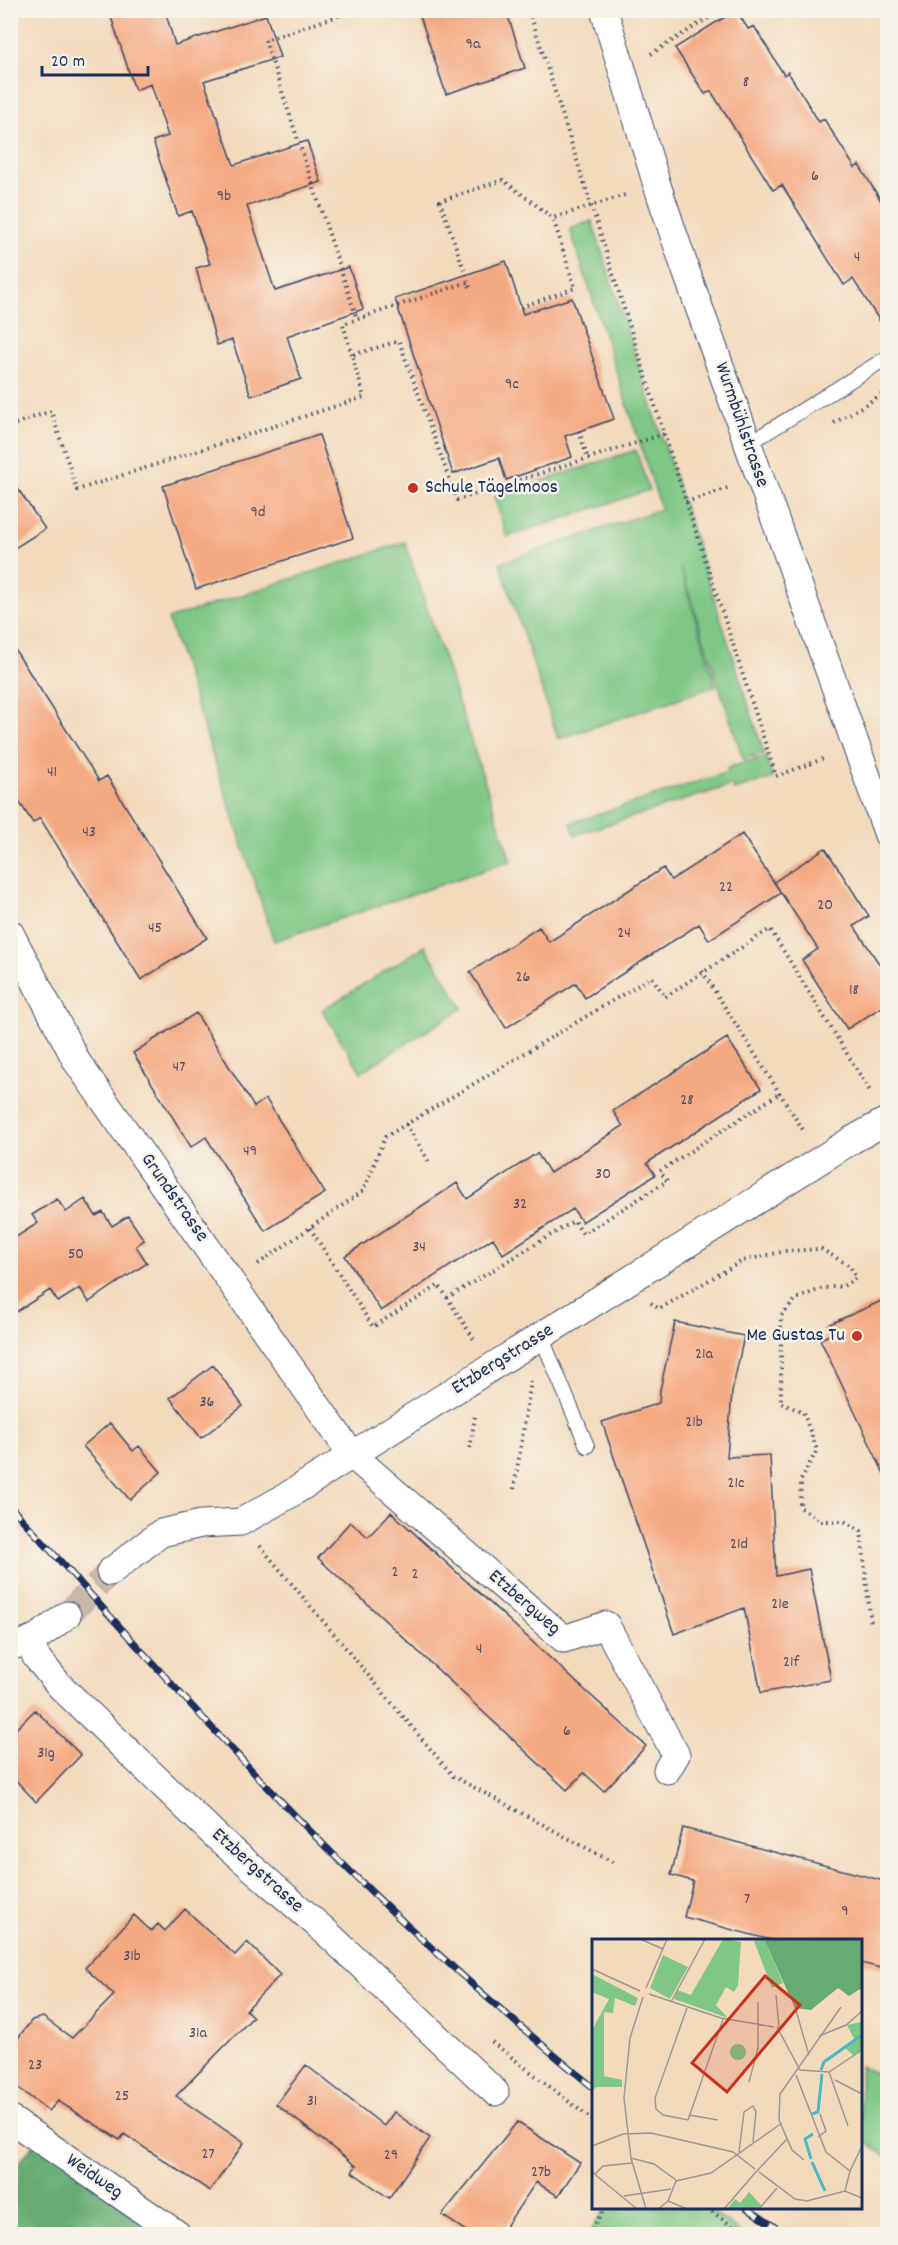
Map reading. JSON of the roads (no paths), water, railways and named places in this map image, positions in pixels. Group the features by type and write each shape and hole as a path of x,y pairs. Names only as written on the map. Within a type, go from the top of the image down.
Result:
{"street":[{"name":"Wurmbühlstrasse","path":"604,10 657,185 888,835"},
{"name":"Grundstrasse","path":"10,933 77,1062 352,1455"},
{"name":"Etzbergstrasse","path":"110,1572 161,1533 201,1524 241,1522 352,1455 812,1165 888,1120"},
{"name":"Etzbergweg","path":"352,1455 564,1638 606,1625 676,1755 667,1770"},
{"name":"Etzbergstrasse","path":"67,1615 20,1643 36,1657 60,1686 217,1837 326,1932 495,2092"},
{"name":"Weidweg","path":"10,2119 177,2235"}],"lane":[{"path":"748,444 888,357"},
{"path":"541,1336 587,1446"}],"tunnel":[{"path":"67,1615 110,1572"}],"railway":[{"path":"10,1506 222,1739 353,1874 471,1984 592,2086"},
{"path":"748,2209 785,2234"}],"place":[{"name":"Schule Tägelmoos","path":"413,488"},
{"name":"Me Gustas Tu","path":"857,1336"}]}
